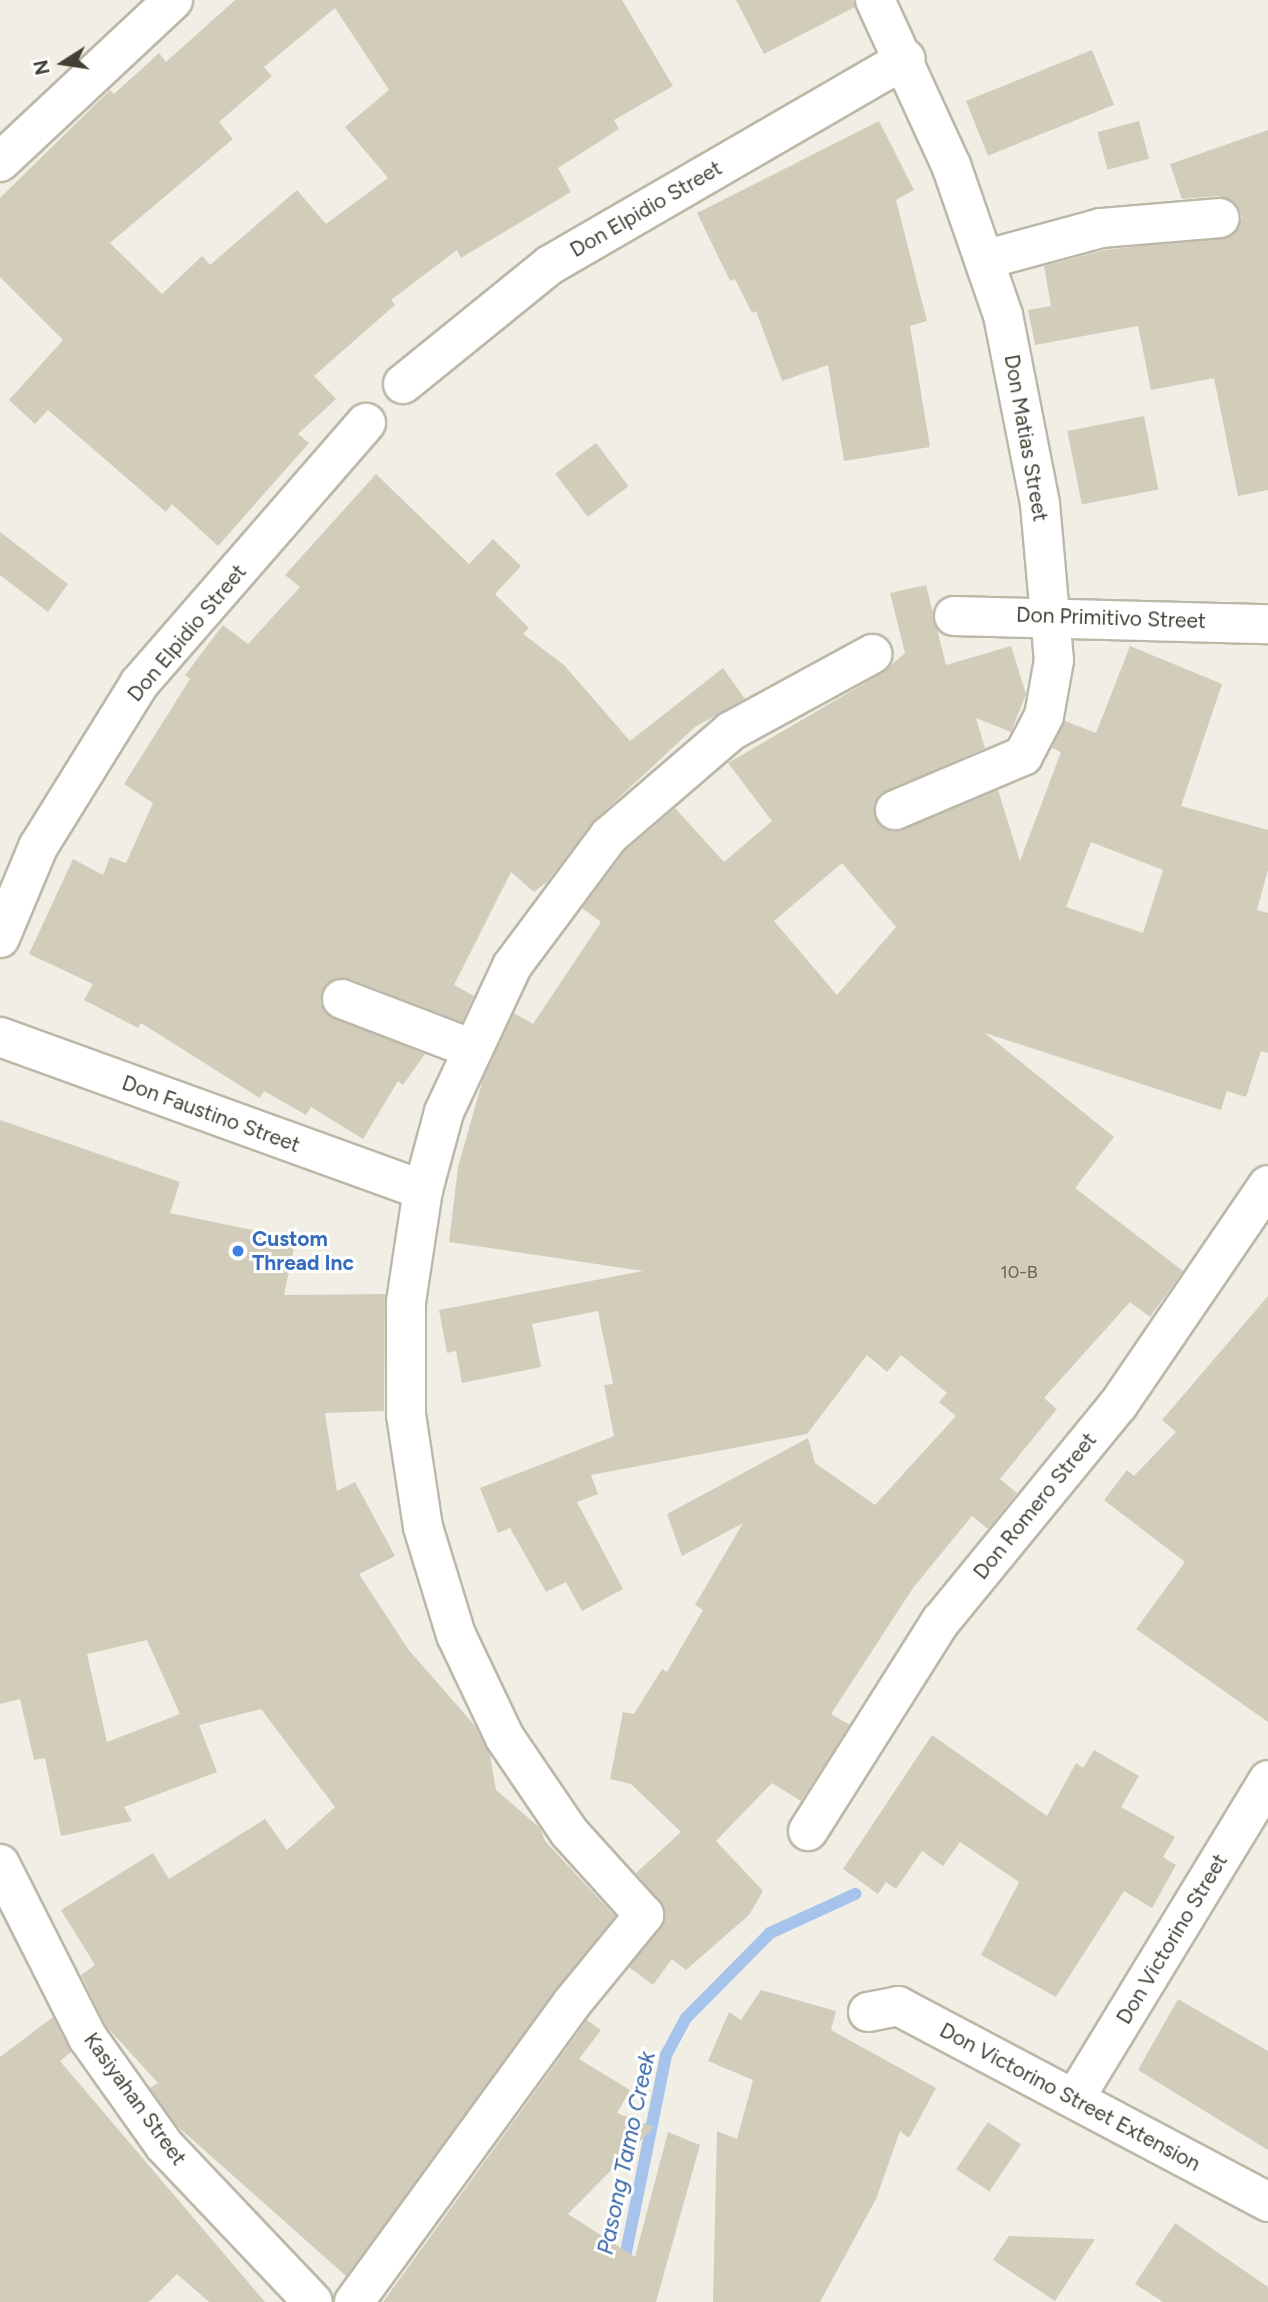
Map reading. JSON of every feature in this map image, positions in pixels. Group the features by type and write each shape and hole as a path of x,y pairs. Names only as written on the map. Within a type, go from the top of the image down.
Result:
{"street":[{"path":"0,162 172,0"},
{"name":"Don Matias Street","path":"875,0 906,59 987,259 1020,387 1052,614 1054,660 1044,716 1023,756 895,810"},
{"name":"Don Elpidio Street","path":"403,384 550,265 906,59"},
{"path":"987,259 1101,228 1220,218"},
{"name":"Don Elpidio Street","path":"0,938 38,847 139,684 366,423"},
{"name":"Don Primitivo Street","path":"954,617 1052,614 1268,624"},
{"path":"354,2302 572,2003 644,1915 569,1832 505,1738 456,1635 423,1527 406,1415 406,1302 423,1190 470,1048 512,966 609,836 731,731 872,654"},
{"path":"342,999 470,1048"},
{"name":"Don Faustino Street","path":"0,1037 423,1190"},
{"name":"Don Romero Street","path":"808,1831 941,1621 1118,1405 1268,1185"},
{"name":"Don Victorino Street","path":"1075,2098 1268,1780"},
{"name":"Kasiyahan Street","path":"0,1864 88,2038 164,2145 313,2302"},
{"name":"Don Victorino Street Extension","path":"868,2012 898,2007 1268,2202"}],"building":[{"path":"235,0 622,0 673,86 614,120 619,129 558,168 571,192 461,258 457,250 391,300 395,305 314,376 336,399 298,434 309,443 218,546 172,504 166,512 48,410 35,424 9,400 63,340 0,277 0,198 110,90 114,94 159,53 166,62","holes":["335,8 389,90 345,127 388,178 326,224 297,190 210,265 202,256 162,294 110,243 233,139 219,122 272,76 264,67"]},
{"path":"736,0 853,0 855,7 764,54"},
{"path":"1092,50 1114,105 988,156 966,101"},
{"path":"879,121 914,190 896,200 927,321 910,326 930,447 844,461 828,365 782,381 756,311 752,313 735,279 730,281 697,213"},
{"path":"1139,121 1149,159 1108,170 1097,132"},
{"path":"1268,130 1268,490 1238,496 1214,378 1151,390 1138,326 1035,345 1028,310 1051,306 1044,266 1105,250 1233,235 1242,217 1237,205 1219,196 1182,199 1170,164"},
{"path":"1144,416 1158,490 1082,505 1067,431"},
{"path":"596,443 628,486 588,517 555,474"},
{"path":"376,474 469,564 493,539 521,566 495,594 529,628 523,634 564,665 630,741 723,668 745,699 695,727 595,820 547,882 534,892 511,872 454,985 474,996 462,1022 350,979 328,983 320,1002 326,1013 425,1054 403,1085 398,1081 363,1139 311,1107 306,1115 264,1091 260,1098 141,1023 138,1028 84,1000 93,984 29,954 73,859 103,875 110,857 126,863 153,803 124,784 190,679 185,675 223,625 248,644 300,587 285,575"},
{"path":"0,532 68,584 48,612 0,575"},
{"path":"926,585 946,665 1011,646 1026,694 1011,732 976,718 985,748 878,796 875,818 892,832 998,790 1020,861 1061,752 1052,748 1065,721 1096,733 1130,646 1222,684 1181,806 1268,830 1268,870 1257,910 1268,913 1268,1053 1261,1051 1246,1097 1227,1091 1221,1110 985,1033 1114,1137 1075,1188 1183,1271 1150,1317 1130,1302 1044,1398 1057,1409 1000,1479 1017,1493 988,1529 972,1516 913,1588 831,1714 850,1725 801,1801 772,1783 716,1841 763,1891 749,1915 686,1970 672,1959 653,1985 629,1967 661,1928 665,1910 636,1873 681,1832 631,1784 610,1779 623,1712 634,1714 662,1669 667,1672 703,1610 695,1605 743,1523 682,1556 667,1514 808,1438 815,1463 875,1505 956,1416 939,1402 947,1393 901,1355 887,1372 867,1355 807,1434 591,1475 598,1494 577,1502 623,1589 582,1611 566,1582 546,1592 510,1528 498,1533 480,1488 614,1436 604,1385 613,1384 598,1311 532,1324 541,1367 462,1383 456,1351 447,1353 439,1310 643,1271 449,1242 458,1167 483,1079 514,1013 533,1024 601,922 582,908 625,851 675,808 724,862 772,821 728,763 882,673 905,653 890,593","holes":["1091,842 1163,870 1143,933 1066,907","842,863 896,927 837,995 774,921"]},
{"path":"0,1120 180,1182 170,1213 296,1239 284,1295 385,1294 384,1411 325,1413 337,1491 355,1482 395,1556 359,1574 408,1649 475,1726 490,1755 496,1790 540,1828 545,1841 615,1916 346,2276 177,2126 150,2088 158,2083 106,2026 81,1975 95,1965 61,1910 153,1853 169,1879 265,1819 287,1850 335,1807 261,1709 199,1725 217,1772 124,1807 132,1821 61,1836 45,1758 34,1760 20,1699 0,1704","holes":["147,1640 180,1714 107,1742 87,1654"]},
{"path":"1268,1296 1268,1722 1136,1629 1185,1562 1104,1500 1127,1470 1134,1476 1176,1432 1162,1420"},
{"path":"932,1735 1047,1816 1076,1763 1083,1768 1094,1750 1139,1776 1121,1807 1175,1837 1163,1857 1176,1865 1152,1908 1124,1891 1056,1997 981,1955 1019,1882 960,1842 943,1866 922,1851 896,1889 886,1882 878,1894 843,1869"},
{"path":"761,1990 836,2011 831,2030 936,2088 909,2138 900,2131 876,2199 820,2302 713,2302 717,2131 737,2139 753,2080 708,2061 729,2012 741,2020"},
{"path":"1178,1999 1268,2051 1268,2150 1138,2070"},
{"path":"53,2017 71,2052 60,2061 265,2302 209,2302 177,2274 149,2302 0,2302 0,2057"},
{"path":"587,2020 601,2030 579,2059 630,2090 617,2113 654,2127 568,2214 635,2257 668,2132 700,2145 656,2302 383,2302"},
{"path":"988,2122 1021,2144 989,2192 956,2169"},
{"path":"1175,2223 1268,2287 1268,2302 1163,2302 1135,2284"},
{"path":"1009,2236 1095,2239 1055,2301 993,2260"}],"waterway":[{"name":"Pasong Tamo Creek","path":"623,2267 666,2055 686,2018 770,1933 855,1894"}],"place":[{"name":"Custom Thread Inc","path":"238,1251"}]}
